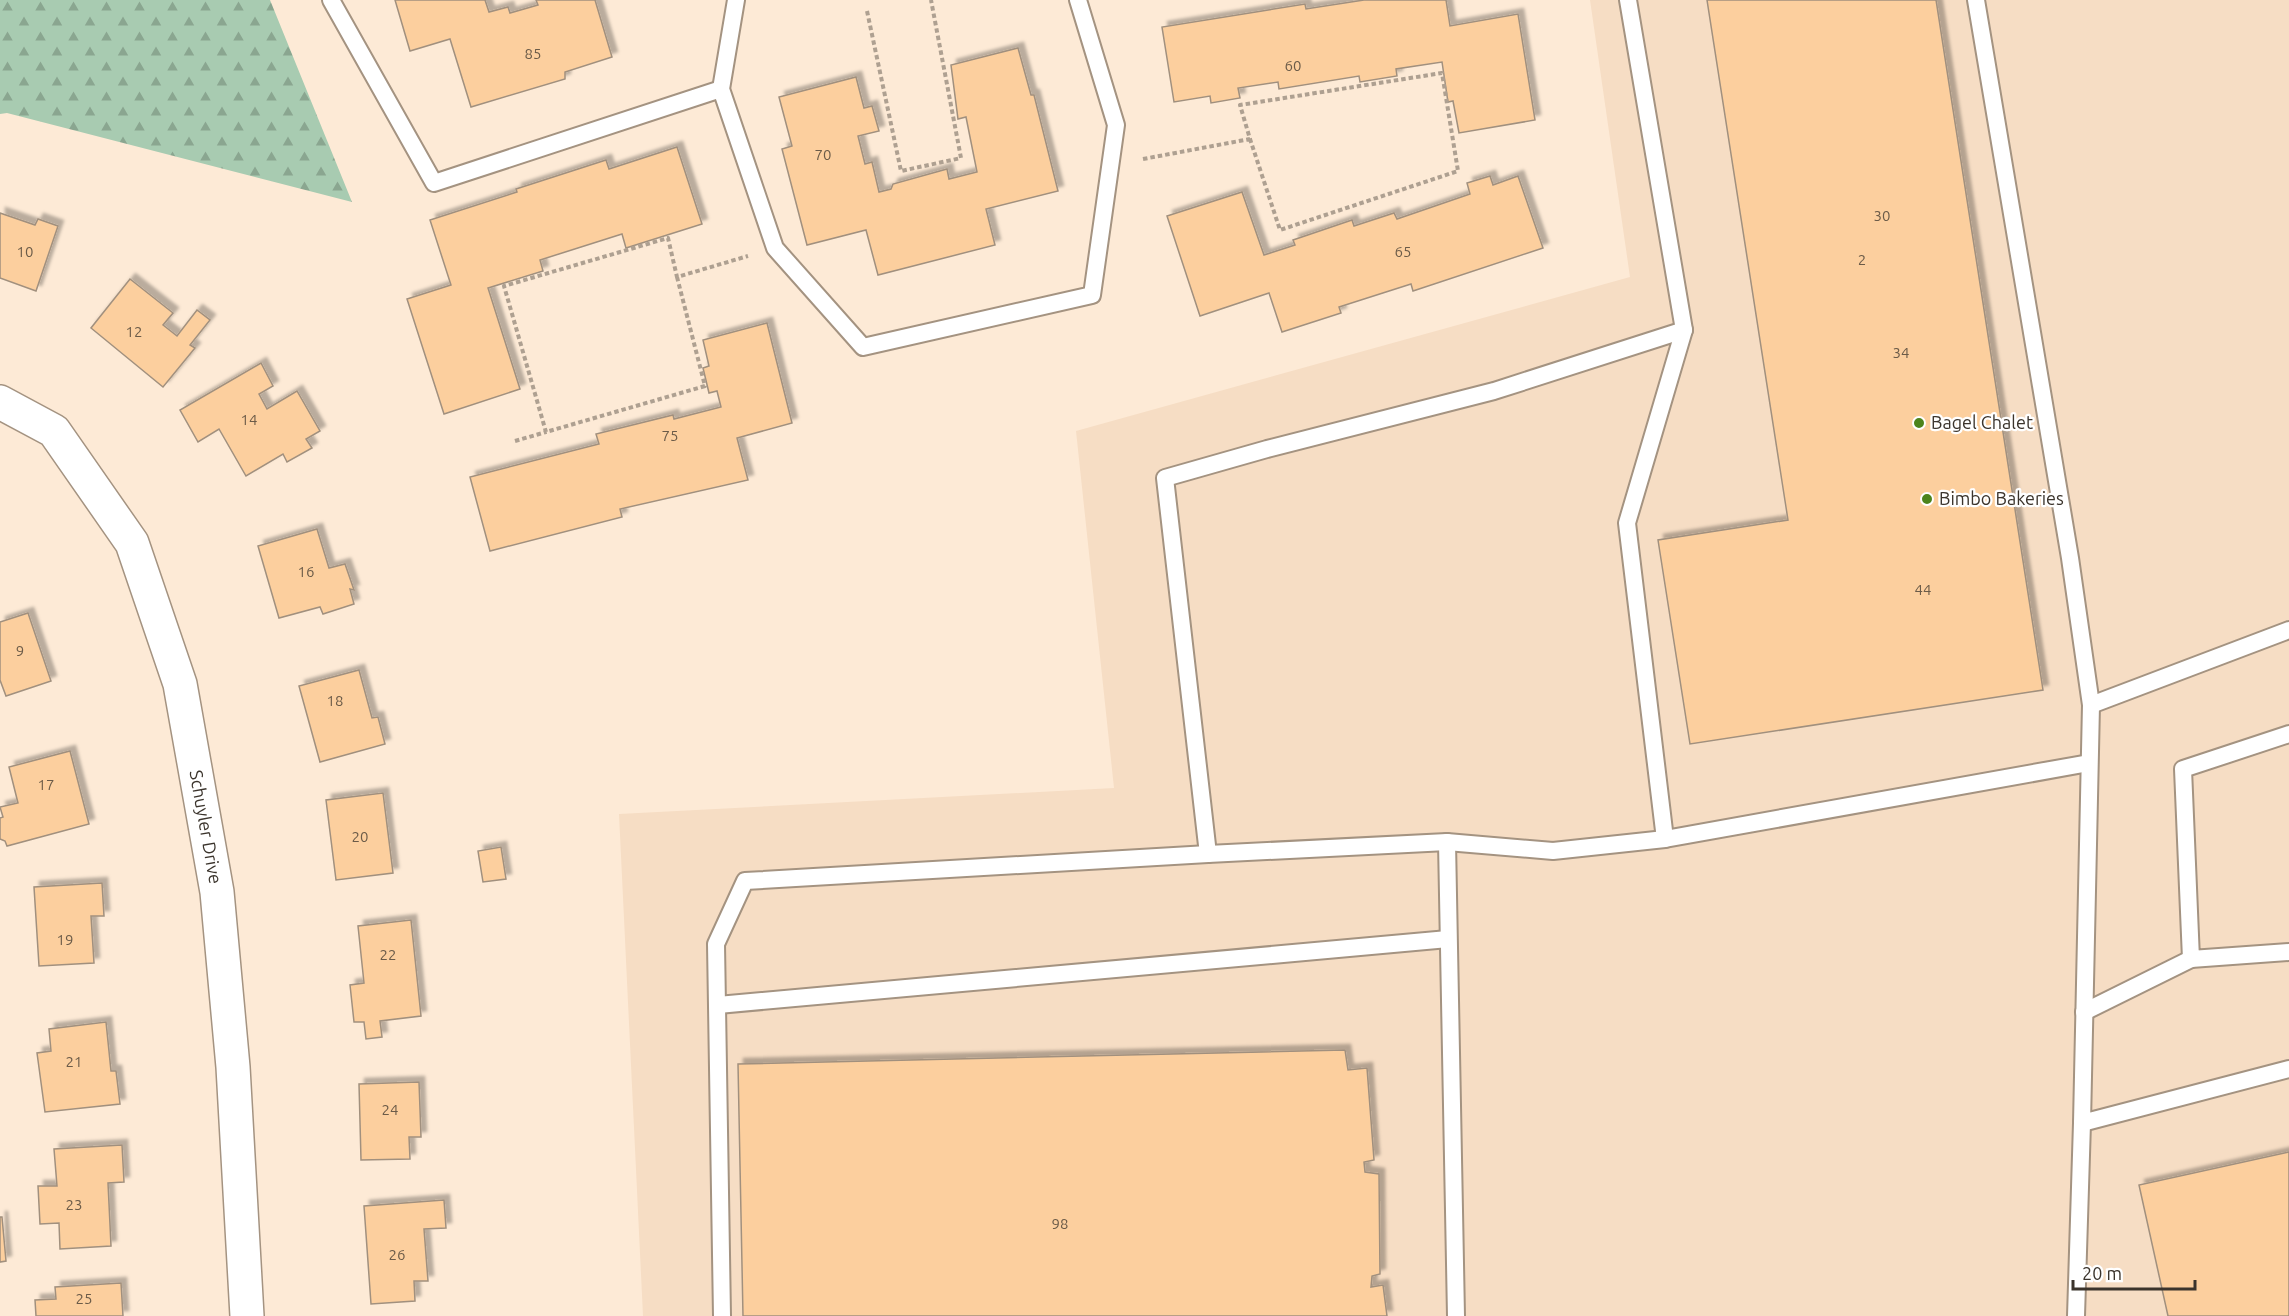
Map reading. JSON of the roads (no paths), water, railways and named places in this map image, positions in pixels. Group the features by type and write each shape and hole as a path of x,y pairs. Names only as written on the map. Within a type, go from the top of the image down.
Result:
{"street":[{"name":"Schuyler Drive","path":"0,402 54,431 132,543 180,684 217,892 233,1067 247,1316"}],"lane":[{"path":"331,0 434,183 721,89"},
{"path":"736,0 721,89 775,248 863,346 1092,295 1116,125 1078,0"},
{"path":"1628,0 1684,330 1627,523 1665,839"},
{"path":"1976,0 2054,458 2091,705 2076,1316"},
{"path":"1208,854 1165,478 1267,449 1494,392 1684,330"},
{"path":"2091,705 2289,630"},
{"path":"2190,959 2183,770 2289,734"},
{"path":"722,1316 716,944 745,881 1447,842 1553,851 1665,839 2090,763"},
{"path":"1447,842 1456,1316"},
{"path":"718,1005 1448,939"},
{"path":"2084,1012 2190,959 2289,952"},
{"path":"2082,1124 2289,1069"}],"place":[{"name":"Bagel Chalet","path":"1919,423"},
{"name":"Bimbo Bakeries","path":"1927,499"}]}
